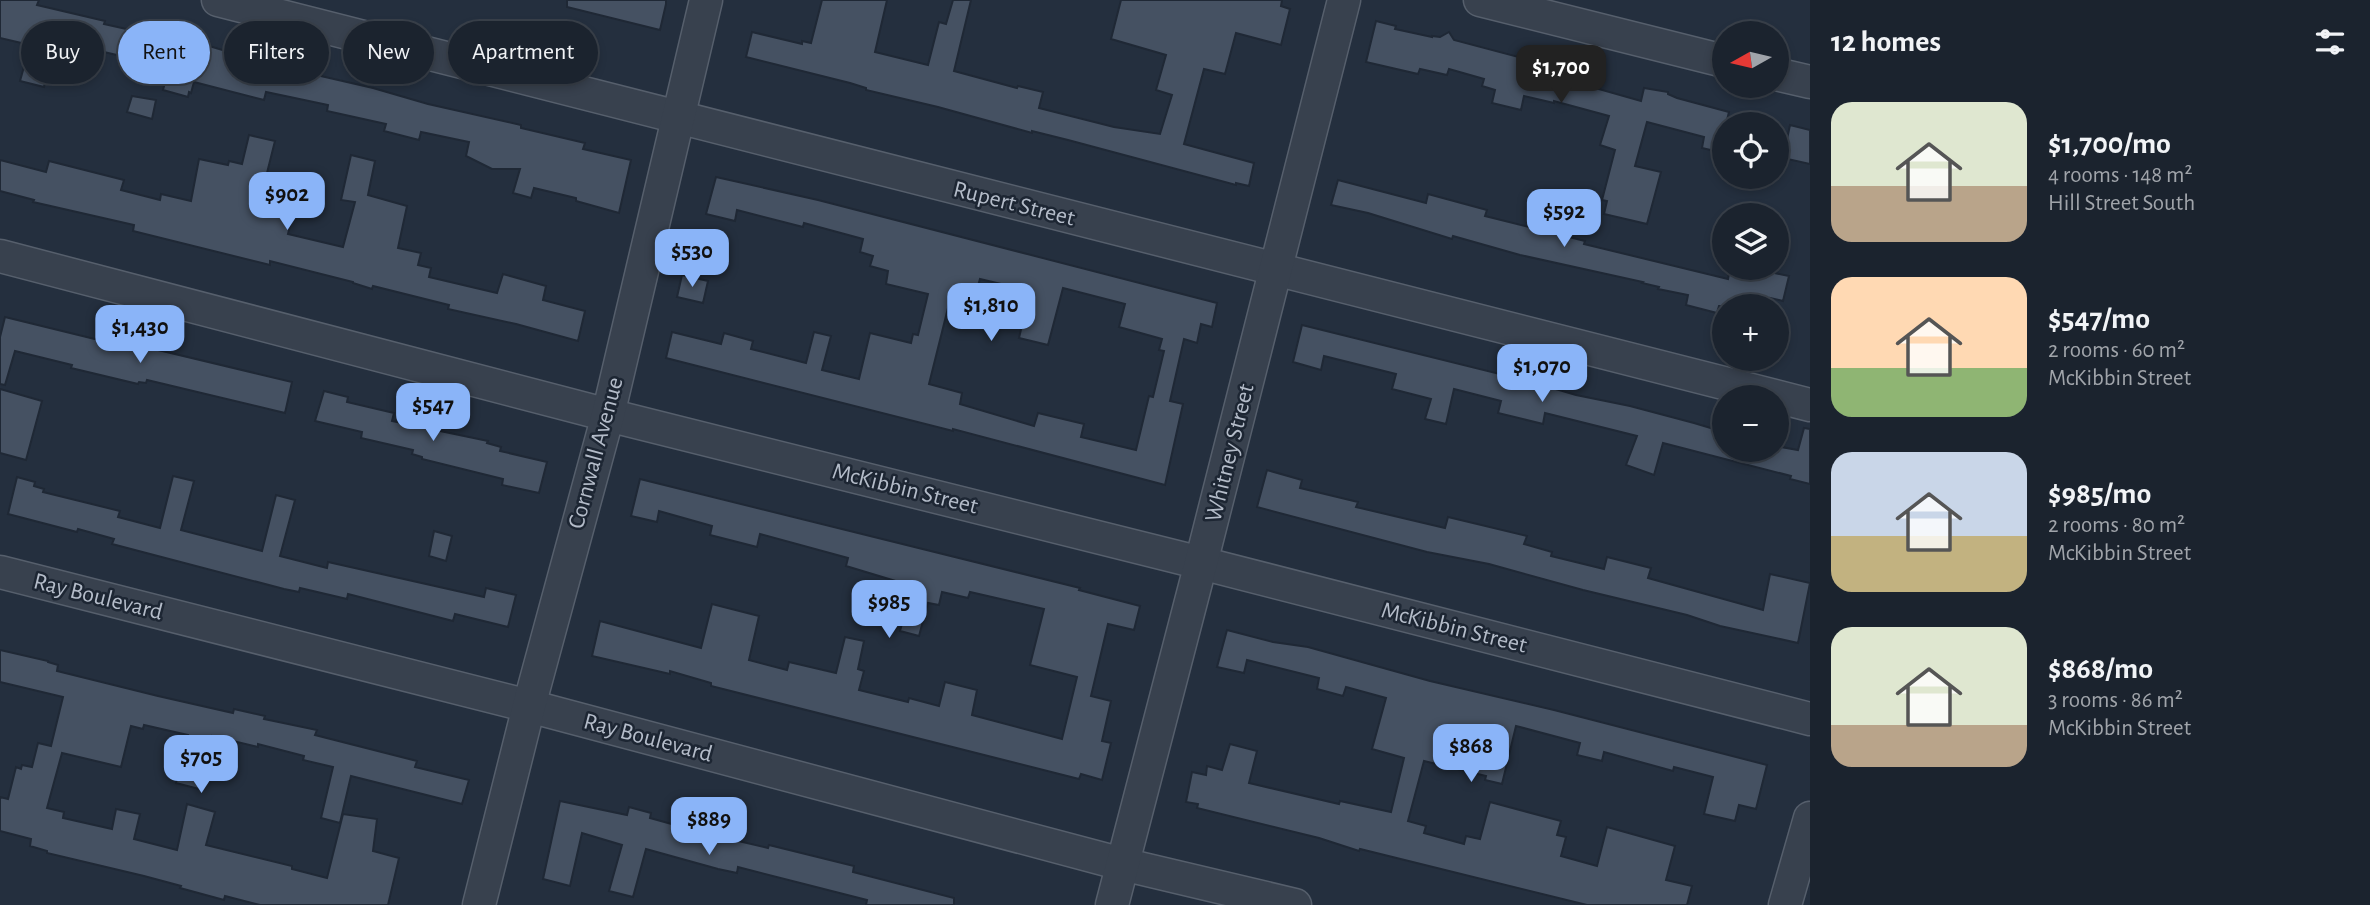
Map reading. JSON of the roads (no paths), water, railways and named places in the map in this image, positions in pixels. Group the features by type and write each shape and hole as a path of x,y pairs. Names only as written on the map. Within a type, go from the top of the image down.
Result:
{"street":[{"name":"Rupert Street","path":"218,0 1810,405"},
{"name":"Cornwall Avenue","path":"479,905 529,706 608,415 706,0"},
{"name":"Whitney Street","path":"1112,905 1344,0"},
{"path":"1480,0 1712,58"},
{"path":"1789,77 1810,82"},
{"name":"McKibbin Street","path":"0,257 608,415 1810,719"},
{"name":"Ray Boulevard","path":"0,572 529,706 1122,864 1295,905"},
{"path":"1786,905 1805,853 1810,818"}]}
